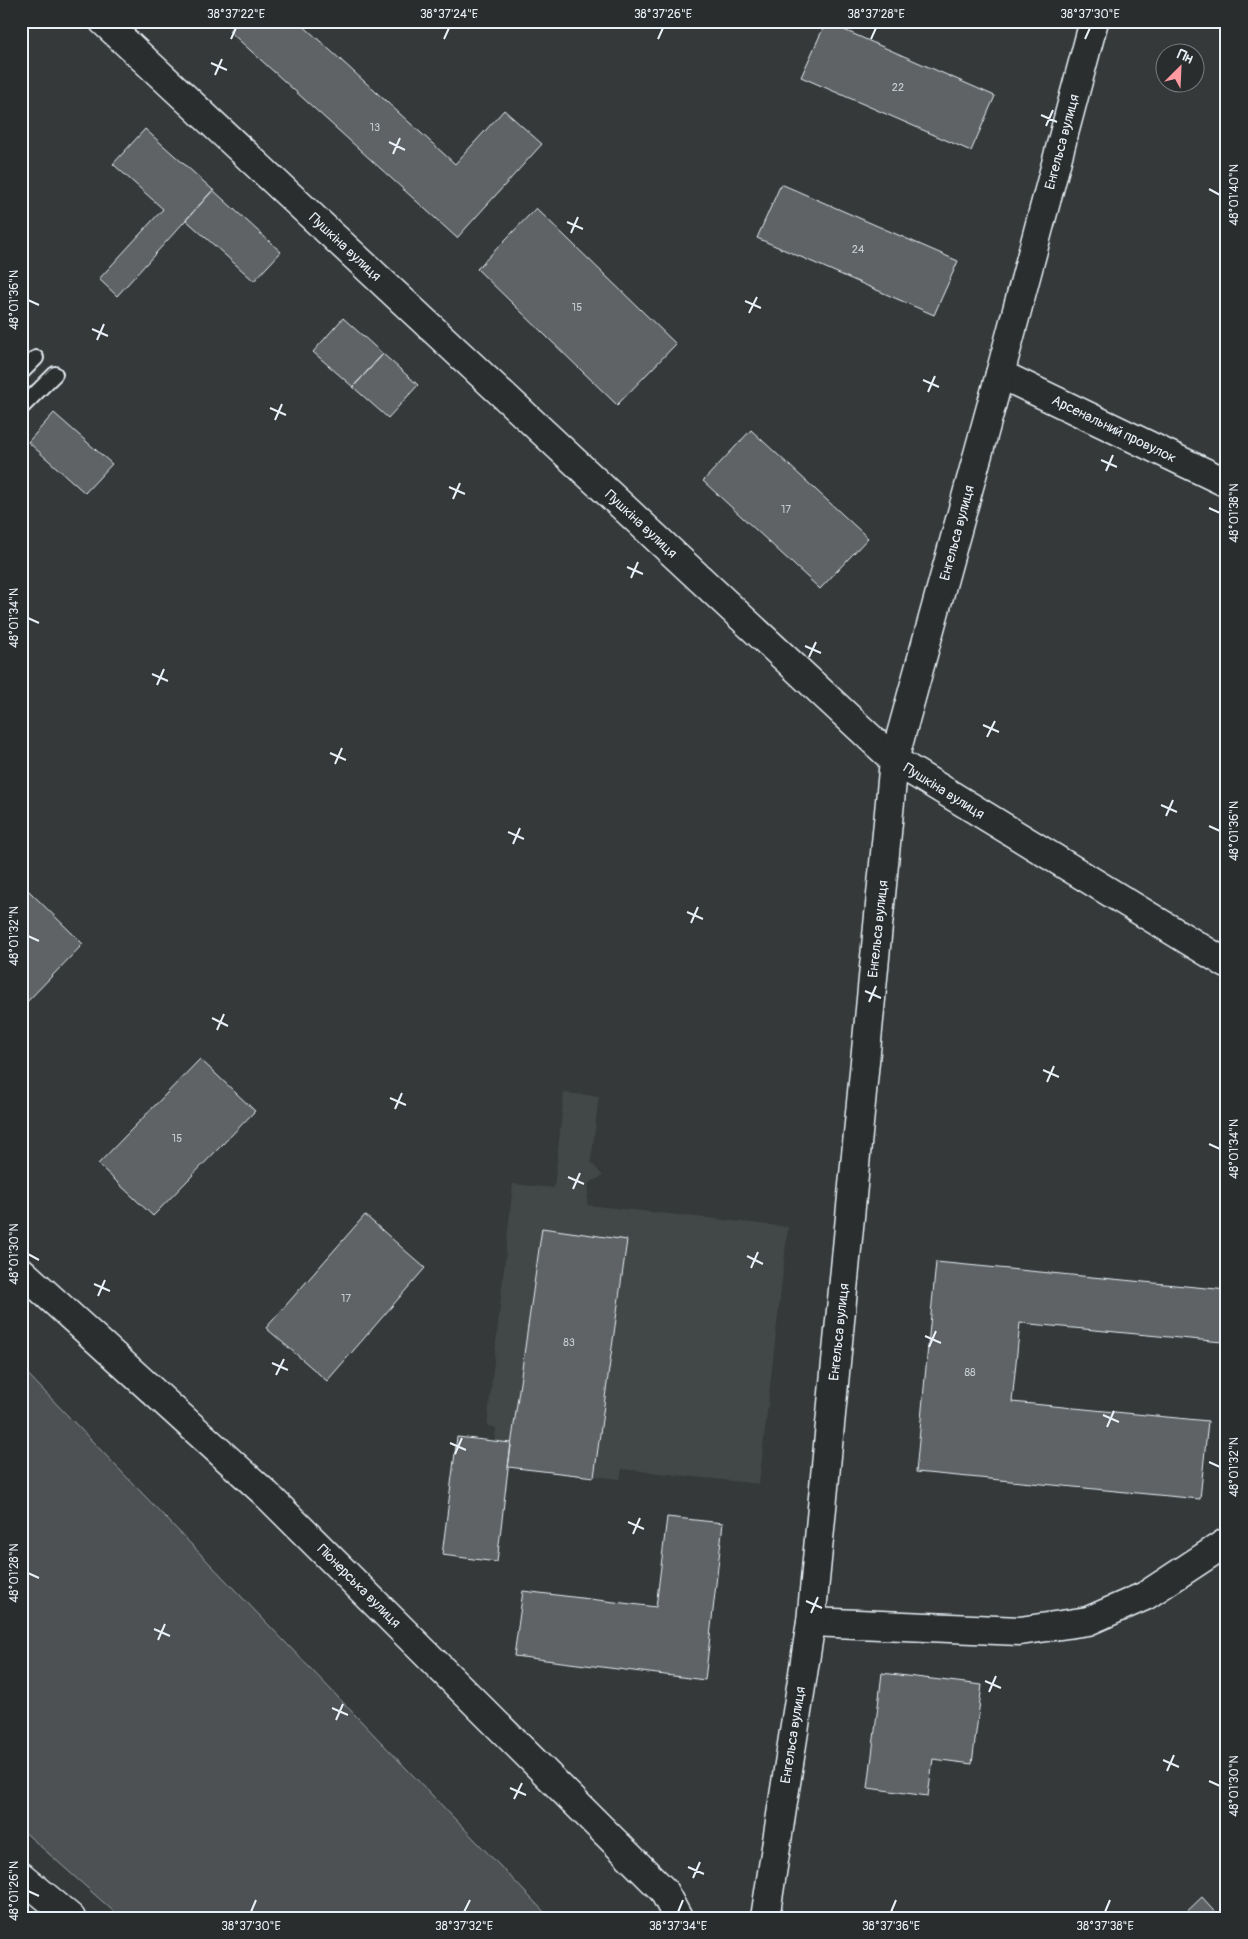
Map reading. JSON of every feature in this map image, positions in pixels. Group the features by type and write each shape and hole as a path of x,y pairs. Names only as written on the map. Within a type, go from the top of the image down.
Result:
{"street":[{"name":"Пушкіна вулиця","path":"103,21 894,760 1227,964"},
{"name":"Енгельса вулиця","path":"766,1918 811,1622 894,760 1094,21"},
{"name":"Арсенальний провулок","path":"1000,374 1227,483"},
{"name":"Піонерська вулиця","path":"21,1271 273,1501 663,1890 678,1918"},
{"path":"811,1622 1020,1631 1088,1621 1144,1596 1227,1542"},
{"path":"21,1876 71,1918"}],"lane":[{"path":"21,373 36,358"},
{"path":"21,408 55,374"}],"shaded area":[{"path":"564,1093 599,1096 591,1162 603,1176 589,1183 587,1205 788,1227 759,1484 622,1469 620,1479 492,1465 496,1428 487,1426 513,1184 554,1188"},
{"path":"21,1367 550,1918 121,1918 21,1829"}],"building":[{"path":"237,21 298,21 455,164 504,110 542,144 457,238 229,31"},
{"path":"826,22 995,96 971,151 801,77"},
{"path":"145,129 213,190 117,296 99,279 163,209 113,164"},
{"path":"781,184 958,261 934,315 757,238"},
{"path":"213,190 281,252 254,281 186,220"},
{"path":"536,208 676,344 617,405 477,269"},
{"path":"343,318 383,354 353,387 313,352"},
{"path":"383,354 418,385 388,418 353,387"},
{"path":"54,413 112,464 85,493 28,442"},
{"path":"751,430 868,538 820,589 703,481"},
{"path":"28,890 83,944 21,1008 21,897"},
{"path":"200,1059 255,1111 153,1216 98,1164"},
{"path":"365,1215 425,1268 327,1381 266,1328"},
{"path":"542,1228 627,1240 594,1477 508,1467"},
{"path":"936,1262 1227,1290 1222,1342 1020,1323 1012,1402 1208,1421 1200,1499 916,1472"},
{"path":"457,1437 511,1443 497,1562 442,1555"},
{"path":"667,1517 723,1523 705,1680 514,1656 523,1591 656,1607"},
{"path":"882,1673 982,1685 972,1764 933,1759 928,1796 868,1788"},
{"path":"1202,1897 1221,1918 1180,1918"}]}
